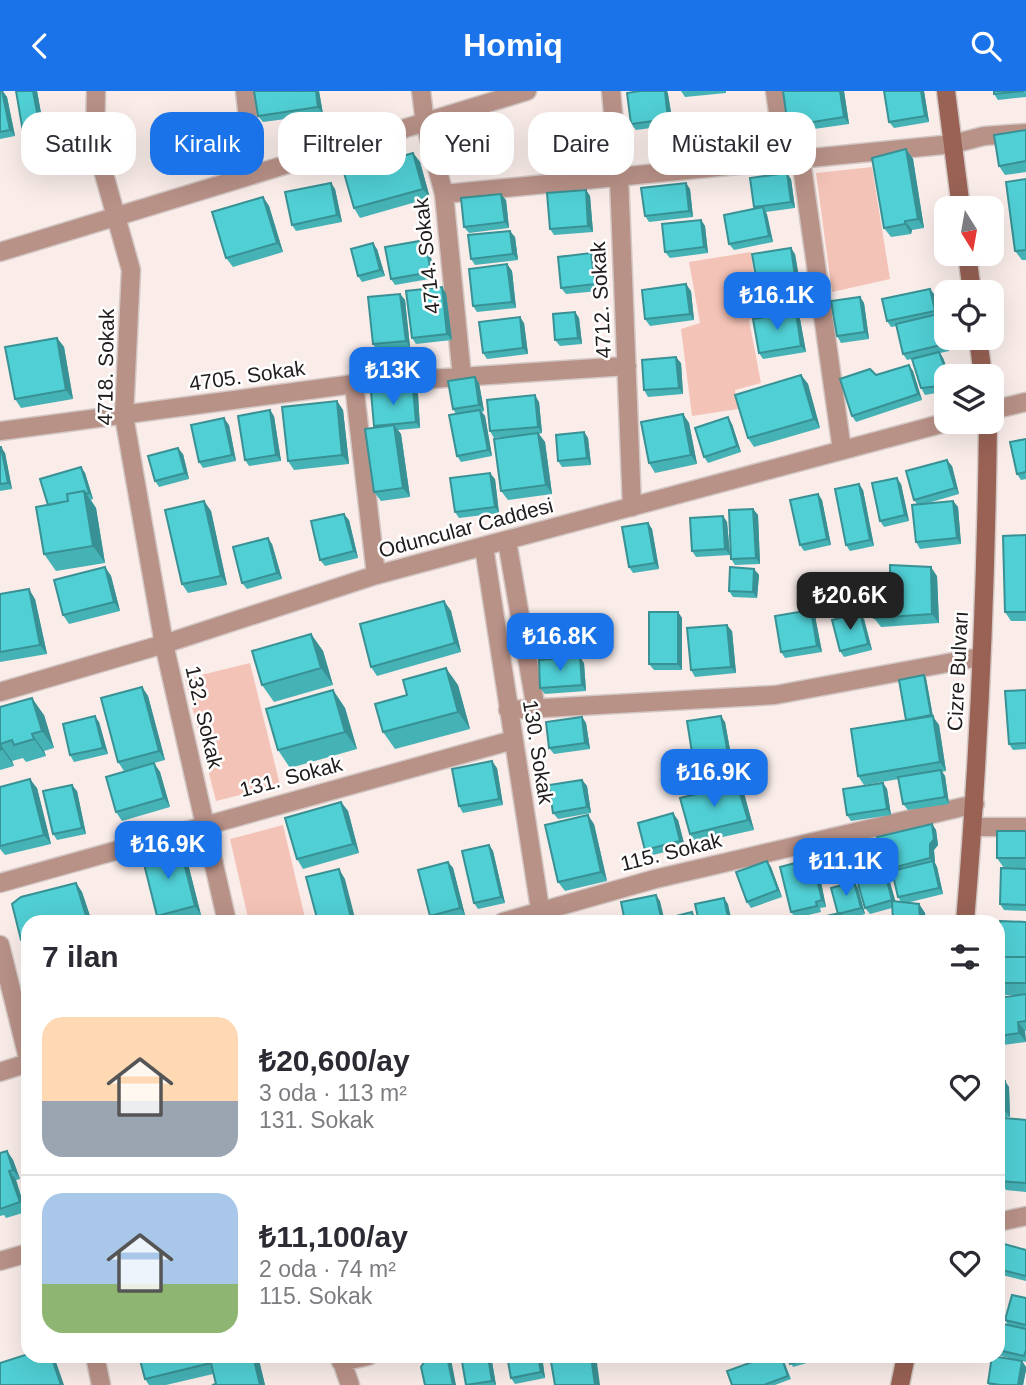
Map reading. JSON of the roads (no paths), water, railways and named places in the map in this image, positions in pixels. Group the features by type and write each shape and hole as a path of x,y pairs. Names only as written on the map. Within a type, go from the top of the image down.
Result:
{"main road":[{"path":"946,91 960,196"},
{"name":"Cizre Bulvarı","path":"966,915 975,804 986,571 988,434"},
{"path":"900,1385 905,1363"}],"street":[{"name":"4718. Sokak","path":"96,91 95,142 131,270 124,416 164,645"},
{"path":"245,91 247,112"},
{"name":"4714. Sokak","path":"421,91 424,112"},
{"path":"460,112 527,91"},
{"name":"4712. Sokak","path":"611,91 619,177 632,507"},
{"path":"775,91 780,112"},
{"path":"264,171 420,124"},
{"path":"816,158 953,144 984,136 1026,132"},
{"path":"444,194 648,174"},
{"path":"0,252 251,175"},
{"name":"4714. Sokak","path":"439,175 444,194 462,377"},
{"path":"796,175 842,450"},
{"name":"4705. Sokak","path":"0,431 354,384 627,366"},
{"path":"354,384 376,575"},
{"path":"1004,407 1026,402"},
{"name":"Oduncular Caddesi","path":"0,692 164,645 376,575 934,426"},
{"name":"130. Sokak","path":"507,541 536,709"},
{"name":"130. Sokak","path":"484,547 542,915"},
{"name":"132. Sokak","path":"164,645 225,915"},
{"path":"508,710 775,695 980,657"},
{"name":"131. Sokak","path":"0,883 513,740"},
{"name":"115. Sokak","path":"551,915 680,872 975,804"},
{"path":"973,827 1026,827"},
{"path":"0,945 21,1030"},
{"path":"0,1072 21,1065"},
{"path":"1005,1220 1026,1216"},
{"path":"0,1261 21,1255"},
{"path":"96,1363 101,1385"},
{"path":"342,1363 349,1385"}]}
